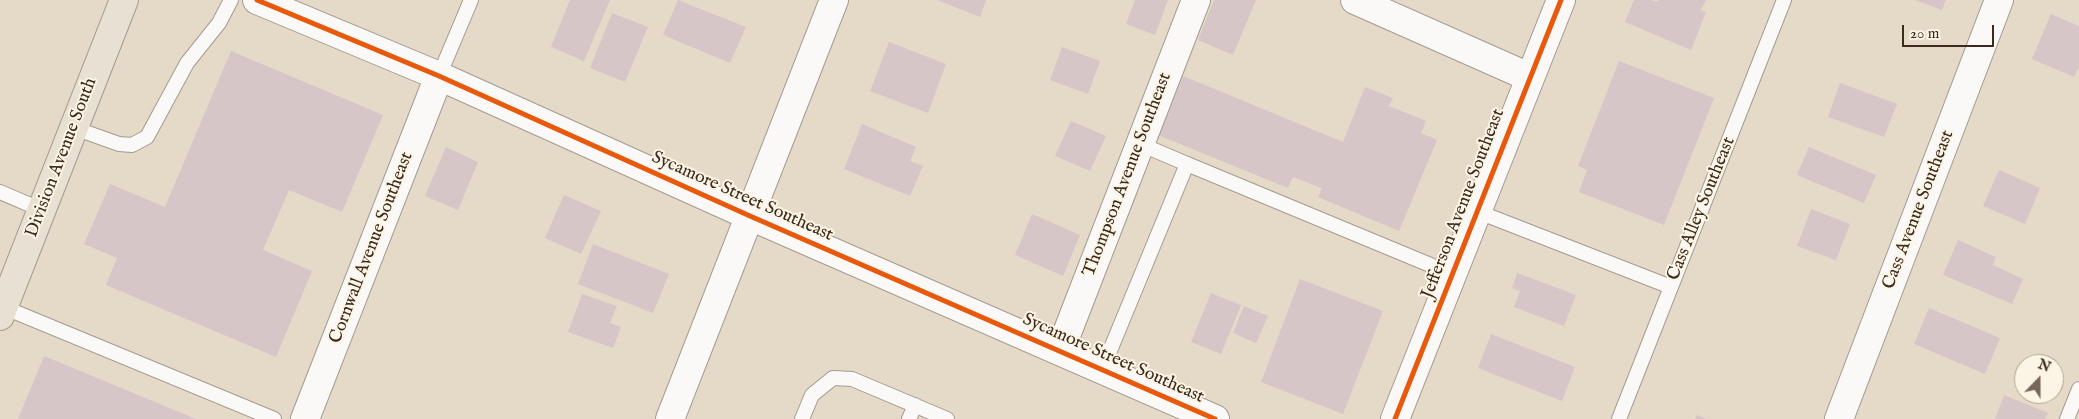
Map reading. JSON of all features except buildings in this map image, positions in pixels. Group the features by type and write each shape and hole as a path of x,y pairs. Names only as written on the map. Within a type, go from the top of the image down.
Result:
{"main road":[{"name":"Division Avenue South","path":"2,311 124,0"}],"street":[{"name":"Sycamore Street Southeast","path":"257,0 439,76 750,216 1215,419"},
{"path":"670,419 834,0"},
{"name":"Thompson Avenue Southeast","path":"1060,351 1196,0"},
{"path":"1355,0 1529,77"},
{"name":"Jefferson Avenue Southeast","path":"1395,419 1561,0"},
{"name":"Cass Avenue Southeast","path":"1839,419 1999,0"},
{"name":"Cornwall Avenue Southeast","path":"305,419 439,76"}],"lane":[{"path":"74,128 119,144 132,145 147,137 187,64 219,22 231,0"},
{"path":"439,76 471,0"},
{"name":"Cass Alley Southeast","path":"1619,419 1784,0"},
{"path":"1140,144 1452,274"},
{"path":"1102,370 1187,164"},
{"path":"0,192 42,210"},
{"path":"1476,211 1671,287"},
{"path":"2,311 274,419"},
{"path":"802,419 812,395 833,378 852,379 947,419"},
{"path":"2068,419 2079,389"},
{"path":"910,419 915,405"}],"cycle path":[{"path":"257,0 439,76 750,216 1215,419"},
{"path":"1395,419 1561,0"}]}
